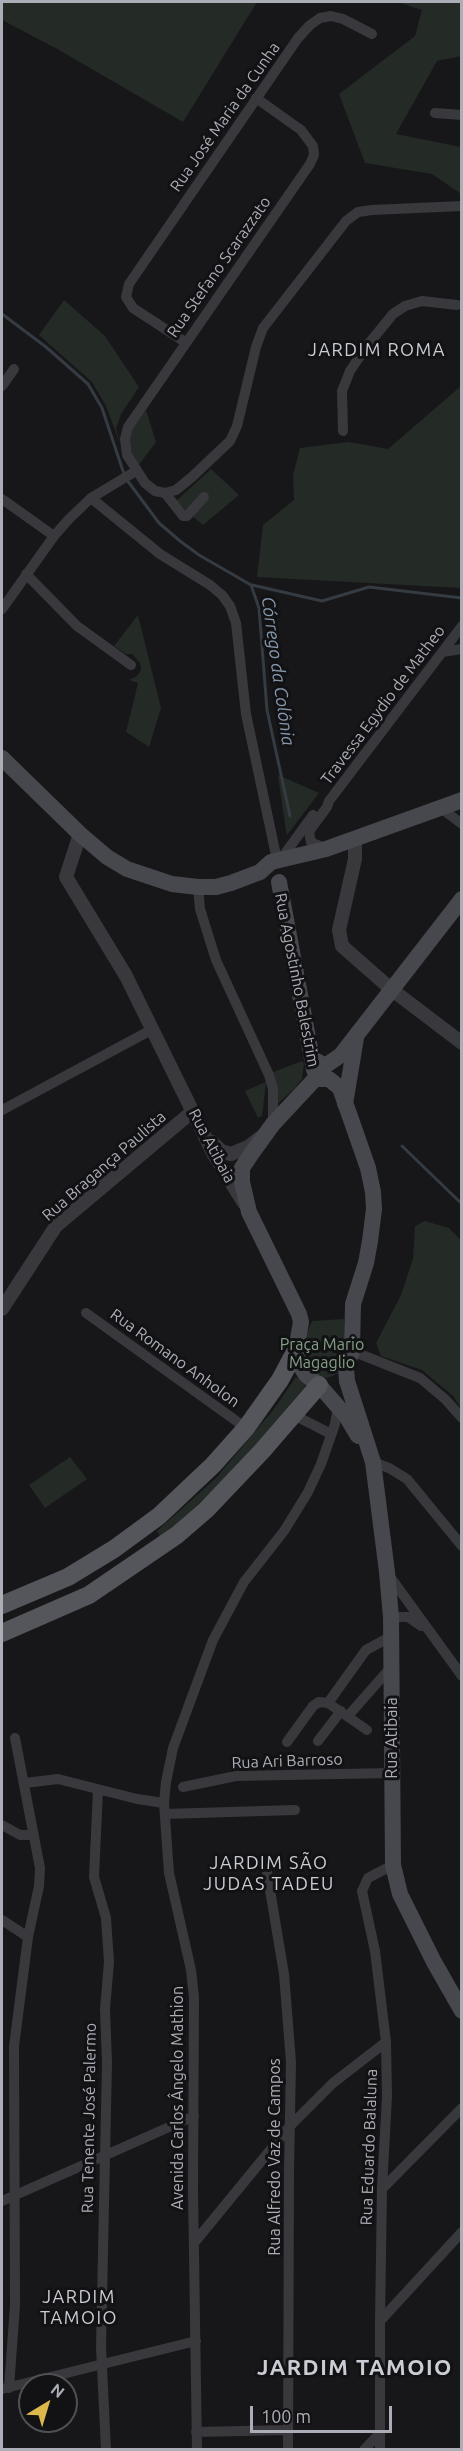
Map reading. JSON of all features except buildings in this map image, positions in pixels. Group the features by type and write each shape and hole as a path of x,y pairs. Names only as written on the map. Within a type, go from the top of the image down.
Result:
{"main road":[{"path":"2,758 107,857 127,869 172,884 198,887 224,885 260,872 271,862 326,849 462,800"},
{"path":"260,872 270,875 279,882 290,866 303,856"},
{"name":"Rua Agostinho Balestrim","path":"279,882 315,1079"},
{"path":"313,1059 325,1066 341,1055 462,899"},
{"path":"345,1104 357,1034"},
{"path":"249,1212 243,1190 243,1168 270,1128 315,1079 329,1079 337,1084 369,1168 374,1209 366,1263 353,1304 352,1351 342,1411"},
{"name":"Rua Atibaia","path":"249,1212 299,1314 301,1322 296,1350 301,1368 342,1411 371,1456"},
{"path":"2,1605 68,1577 142,1530 191,1487 246,1428 280,1380 296,1350"},
{"path":"2,1633 89,1595 177,1535 206,1510 319,1386 341,1375 347,1375"},
{"name":"Rua Atibaia","path":"347,1375 371,1456 387,1572 391,1617 393,1864 404,1902 462,2011"},
{"path":"139,1562 146,1546 142,1530"}],"street":[{"name":"Rua José Maria da Cunha","path":"184,342 133,308 126,297 129,284 256,98 298,38 310,25 320,18 331,16 343,19 372,34"},
{"name":"Rua Stefano Scarazzato","path":"133,472 125,439 128,427 314,155 313,146 301,130 256,98"},
{"path":"435,113 462,115"},
{"path":"165,494 192,477 230,441 237,426 256,347 263,328 346,221 358,212 372,210 462,206"},
{"path":"343,431 342,391 350,371 388,320 405,306 422,300 460,305"},
{"path":"2,386 14,369"},
{"path":"2,609 54,536 91,498 109,485 133,472 155,491 165,494 183,516 188,516 204,497"},
{"path":"91,498 160,554 210,585 230,606 236,623 246,714 279,860"},
{"path":"2,499 54,536"},
{"path":"27,574 77,626 131,665"},
{"name":"Travessa Egydio de Matheo","path":"279,860 322,804 328,801 462,626"},
{"path":"442,652 462,649"},
{"name":"Travessa Egydio de Matheo","path":"326,849 315,845 309,837 309,832 327,807 328,801"},
{"path":"441,808 462,824"},
{"name":"Rua Atibaia","path":"80,834 66,877 126,976 213,1153 249,1212"},
{"path":"355,839 355,859 339,938 348,953 462,1043"},
{"path":"198,887 200,909 216,960 273,1089 270,1128 248,1146 231,1154 220,1151 205,1134"},
{"path":"2,1110 153,1029"},
{"name":"Rua Bragança Paulista","path":"2,1309 56,1226 193,1111"},
{"name":"Rua Romano Anholon","path":"86,1313 246,1428"},
{"path":"352,1351 420,1377 462,1418"},
{"name":"Avenida Carlos Ângelo Mathion","path":"197,2450 194,1997 191,1970 169,1873 165,1808 169,1765 173,1748 213,1640 251,1571 299,1508 321,1464 342,1411"},
{"name":"Avenida Carlos Ângelo Mathion","path":"321,1464 333,1449 342,1411"},
{"path":"292,1414 331,1434"},
{"path":"371,1456 407,1479 462,1546"},
{"path":"387,1572 462,1676"},
{"path":"391,1617 408,1617 429,1632"},
{"path":"328,1702 366,1650 390,1637"},
{"path":"318,1741 392,1666"},
{"path":"287,1742 313,1706 319,1702 328,1702 366,1730"},
{"path":"15,1738 38,1854 39,1877 28,1937 14,2046 15,2305 5,2389 196,2341"},
{"name":"Rua Ari Barroso","path":"183,1786 236,1776 392,1773"},
{"path":"25,1783 58,1779 165,1808 295,1810"},
{"name":"Rua Tenente José Palermo","path":"98,1790 94,1877 106,1918 109,1962 105,2009 107,2062 101,2347 106,2450"},
{"path":"2,1825 20,1835 33,1835"},
{"name":"Rua Eduardo Balaluna","path":"380,2450 380,2321 382,2189 387,2096 386,2042 375,1951 362,1891 368,1878 393,1864"},
{"name":"Rua Alfredo Vaz de Campos","path":"266,1866 289,2014 292,2096 288,2450"},
{"path":"2,1920 28,1937"},
{"path":"194,2243 290,2127 333,2083 386,2042"},
{"path":"382,2189 462,2109"},
{"path":"2,2201 15,2193 194,2116"},
{"path":"380,2321 462,2232"},
{"path":"196,2432 288,2430"},
{"path":"364,2450 380,2433"}],"green space":[{"path":"2,2 257,2 183,122 59,50 2,20"},
{"path":"397,2 461,2 461,56 437,61 396,134 461,147 461,194 432,174 365,163 339,94 415,36 422,10"},
{"path":"64,300 105,336 139,387 121,414 116,429 122,449 106,406 92,382 39,335"},
{"path":"461,386 461,588 257,577 263,525 294,500 293,475 300,448 349,442 388,449"},
{"path":"146,410 156,442 138,466 133,458 130,444 131,429"},
{"path":"211,469 239,495 203,525 175,502"},
{"path":"138,615 161,708 149,747 126,732 138,683 129,680 137,676 141,670 140,663 132,654 126,654 114,646"},
{"path":"278,775 319,793 287,835 286,831"},
{"path":"302,1061 304,1064 302,1079 274,1107 273,1072"},
{"path":"266,1082 262,1116 258,1118 245,1091"},
{"path":"425,1221 449,1228 461,1240 461,1408 453,1396 422,1370 381,1356 376,1343 401,1295 413,1259 415,1226"},
{"name":"Praça Mario Magaglio","path":"344,1319 345,1335 339,1373 327,1378 319,1377 304,1368 304,1339 312,1321"},
{"path":"296,1377 307,1384 239,1465 162,1540 157,1531 216,1478 274,1409"},
{"path":"70,1457 87,1479 45,1508 29,1485"}],"waterway":[{"name":"Córrego da Colônia","path":"2,314 46,347 88,384 102,408 124,474"},
{"name":"Córrego da Colônia","path":"127,480 159,523 180,541 199,555 251,585 259,608 267,710 290,816"},
{"path":"252,585 322,601 369,587 462,598"},
{"path":"402,1146 462,1204"}],"district":[{"name":"JARDIM ROMA","path":"377,350"},
{"name":"JARDIM SÃO JUDAS TADEU","path":"269,1873"},
{"name":"JARDIM TAMOIO","path":"79,2307"},
{"name":"JARDIM TAMOIO","path":"355,2368"}]}
